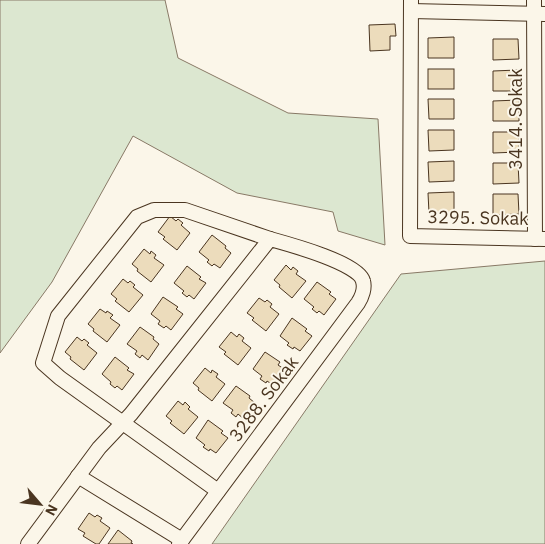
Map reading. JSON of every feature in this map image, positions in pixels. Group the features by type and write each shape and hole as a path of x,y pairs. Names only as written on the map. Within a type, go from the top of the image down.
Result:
{"street":[{"path":"411,6 538,9"},
{"name":"3295. Sokak","path":"411,6 410,236 540,239"},
{"name":"3414. Sokak","path":"538,9 540,239"},
{"path":"28,544 99,448 123,422 270,239 185,210 154,210 137,217 58,316 43,362 60,378 123,422 218,491"},
{"name":"3288. Sokak","path":"180,542 362,296 363,281 358,272 328,257 270,239"},
{"path":"78,476 180,542"}],"green space":[{"path":"0,0 165,0 178,58 288,113 378,119 385,245 338,231 333,212 237,193 133,136 52,282 0,353"},
{"path":"545,261 545,544 212,544 401,274"}],"building":[{"path":"395,24 396,36 390,36 390,50 370,51 369,25"},
{"path":"454,37 454,58 428,58 428,38"},
{"path":"493,39 518,39 519,59 493,60"},
{"path":"428,69 454,69 454,89 428,89"},
{"path":"518,70 519,91 493,91 493,71"},
{"path":"428,99 454,99 454,119 429,119"},
{"path":"519,100 519,121 493,121 493,101"},
{"path":"428,130 454,130 454,150 429,151"},
{"path":"493,132 519,132 519,152 493,153"},
{"path":"454,161 454,181 429,182 428,162"},
{"path":"493,163 518,163 519,183 493,184"},
{"path":"454,192 454,213 429,213 428,193"},
{"path":"493,194 518,194 519,214 493,215"},
{"path":"170,216 176,221 178,219 183,223 181,225 190,233 177,250 163,239 165,237 158,232"},
{"path":"212,235 226,246 225,248 231,253 220,268 214,264 212,266 207,262 209,260 199,252"},
{"path":"144,249 150,254 151,251 156,255 154,258 164,265 151,282 137,271 138,269 132,264"},
{"path":"286,265 291,270 293,267 298,271 296,274 306,281 292,298 274,280"},
{"path":"187,266 201,277 199,279 206,283 194,299 182,293 184,291 174,283"},
{"path":"123,279 135,285 133,287 143,295 129,312 115,301 117,299 111,294"},
{"path":"317,282 331,292 329,294 336,299 324,315 312,309 314,307 304,299"},
{"path":"163,297 178,307 176,309 183,314 171,330 166,326 164,328 158,324 160,321 151,314"},
{"path":"259,298 265,302 267,300 272,304 270,307 279,314 266,331 252,320 254,318 247,313"},
{"path":"100,309 113,315 110,318 120,325 107,342 93,331 94,329 88,324"},
{"path":"292,318 307,329 305,331 312,336 300,351 287,345 289,343 280,336"},
{"path":"140,327 154,337 153,339 159,344 148,360 142,355 140,358 135,354 137,351 127,344"},
{"path":"231,332 237,337 239,334 244,338 242,341 251,348 238,365 224,354 226,352 219,347"},
{"path":"77,337 89,343 87,345 97,353 84,370 70,359 71,357 65,352"},
{"path":"265,352 280,362 278,365 284,369 273,385 260,379 262,376 253,369"},
{"path":"115,357 129,368 127,370 134,374 122,390 110,384 111,382 102,374"},
{"path":"205,368 211,373 212,370 218,374 216,377 225,384 212,401 198,390 199,388 193,383"},
{"path":"236,386 250,396 249,398 255,403 244,419 238,414 236,417 231,413 233,410 223,403"},
{"path":"178,401 183,405 185,402 190,407 188,409 198,417 184,434 170,423 172,421 166,416"},
{"path":"208,420 223,431 221,433 228,438 216,453 203,447 205,445 196,438"},
{"path":"89,513 95,517 97,515 102,518 100,521 110,528 99,544 83,536 85,533 78,529"},
{"path":"118,530 132,541 131,543 133,544 108,544"}]}
